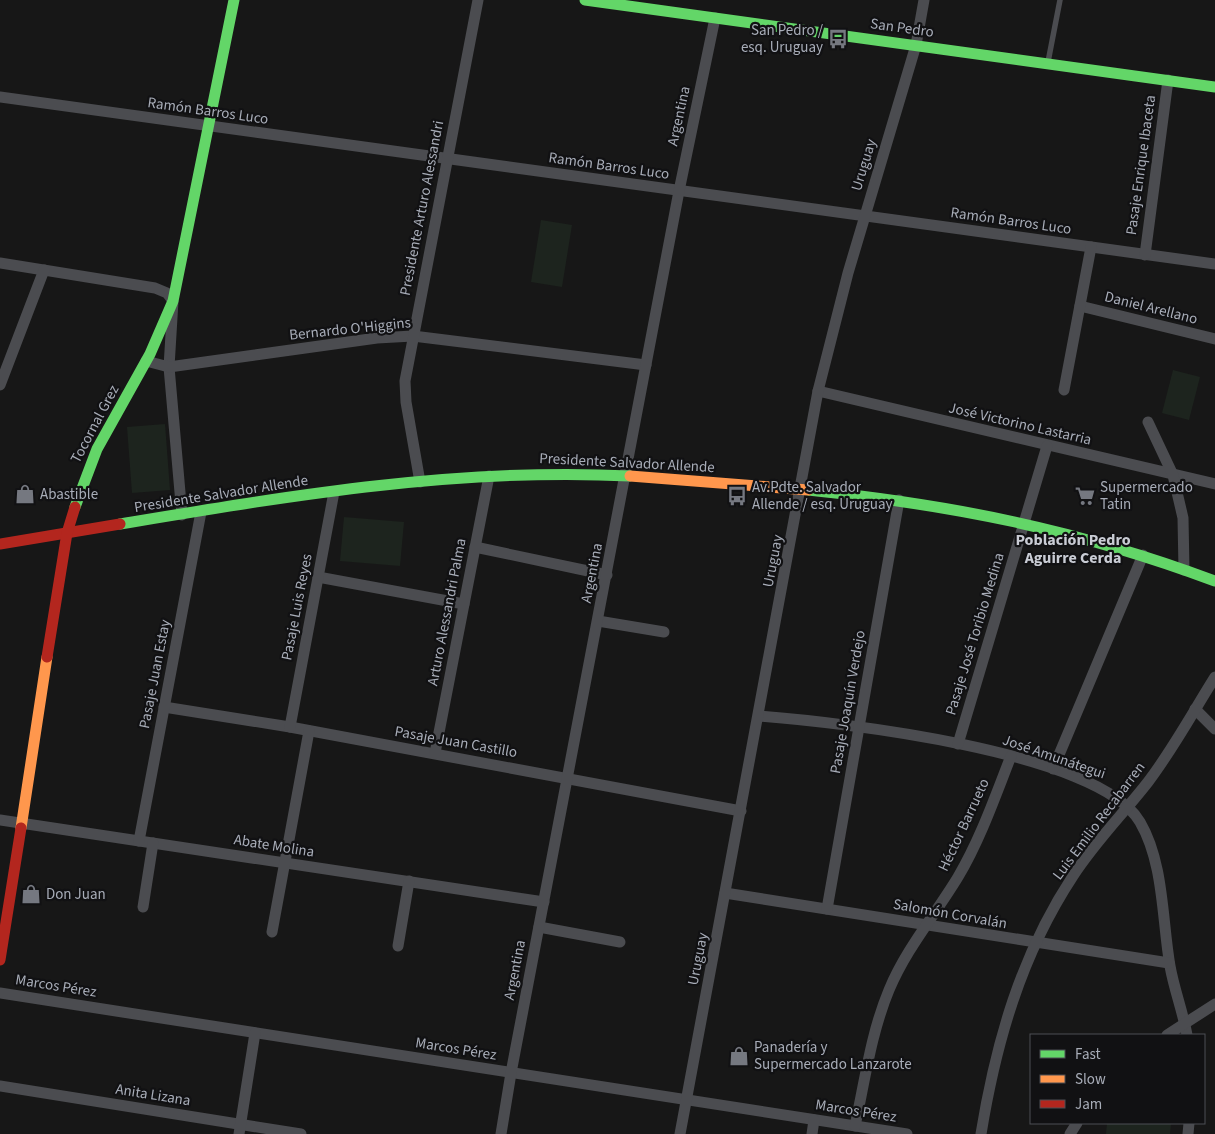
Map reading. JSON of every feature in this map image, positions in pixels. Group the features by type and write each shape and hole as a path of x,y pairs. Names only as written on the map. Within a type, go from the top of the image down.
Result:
{"street":[{"name":"Tocornal Grez","path":"0,960 68,533 82,482 92,459 162,332 173,301 234,0"},
{"name":"Presidente Arturo Alessandri","path":"420,482 405,395 413,336 478,0"},
{"name":"San Pedro","path":"585,0 1215,87"},
{"name":"Uruguay","path":"680,1134 818,391 865,216 916,45 924,0"},
{"name":"Argentina","path":"501,1134 679,191 715,18"},
{"name":"Pasaje Enrique Ibaceta","path":"1145,255 1168,80"},
{"name":"Ramón Barros Luco","path":"0,97 1215,264"},
{"path":"1064,390 1091,247"},
{"path":"0,263 161,290 173,301 170,367 182,515"},
{"path":"0,385 44,270"},
{"name":"Daniel Arellano","path":"1080,306 1215,339"},
{"name":"Bernardo O'Higgins","path":"146,361 170,367 376,338 413,336 646,365"},
{"name":"José Victorino Lastarria","path":"818,391 1215,484"},
{"path":"1148,422 1173,475 1183,518 1184,570"},
{"name":"Pasaje José Toribio Medina","path":"958,744 1047,446"},
{"name":"Presidente Salvador Allende","path":"0,544 334,492 420,482 489,476 625,475 801,489 899,500 1025,521 1142,555 1215,581"},
{"name":"Arturo Alessandri Palma","path":"435,753 489,476"},
{"name":"Pasaje Luis Reyes","path":"290,727 334,492"},
{"name":"Pasaje Joaquín Verdejo","path":"827,909 899,500"},
{"name":"Pasaje Juan Estay","path":"139,841 201,512"},
{"path":"475,548 606,575"},
{"path":"1053,770 1142,555"},
{"path":"318,578 464,604"},
{"path":"598,621 664,632"},
{"name":"Luis Emilio Recabarren","path":"981,1134 1002,1033 1017,987 1036,944 1073,876 1166,757 1215,677"},
{"name":"Pasaje Juan Castillo","path":"164,707 435,753 741,811"},
{"path":"1195,709 1215,729"},
{"name":"José Amunátegui","path":"759,716 859,726 958,744 1011,756 1053,770 1114,795 1128,806 1141,823 1150,848 1157,878 1169,963 1187,1034"},
{"path":"272,932 309,731"},
{"name":"Héctor Barrueto","path":"856,1126 882,1007 897,972 970,854 1011,756"},
{"name":"Abate Molina","path":"0,820 544,902"},
{"path":"143,907 153,843"},
{"path":"398,946 409,881"},
{"name":"Salomón Corvalán","path":"725,893 927,924 1036,944 1169,963"},
{"path":"539,927 620,942"},
{"name":"Marcos Pérez","path":"0,993 907,1134"},
{"path":"1168,1034 1215,1004"},
{"path":"240,1129 255,1033"},
{"name":"Anita Lizana","path":"0,1086 240,1129 301,1134"},
{"path":"812,1134 814,1120"}],"lane":[{"path":"1047,64 1060,0"}],"shaded area":[{"path":"541,220 572,225 562,287 531,282"},
{"path":"1173,370 1200,377 1189,420 1162,413"},
{"path":"165,424 170,490 132,493 127,427"},
{"path":"344,517 404,522 400,566 340,561"},
{"path":"1107,1124 1171,1124 1170,1134 1106,1134"}],"traffic: fast":[{"path":"75,507 97,449 150,354 173,301 234,0"},
{"path":"585,0 1215,87"},
{"path":"120,524 247,503 374,486 502,476 566,474 630,476"},
{"path":"808,490 914,503 1015,522 1114,547 1215,581"}],"traffic: slow":[{"path":"630,476 808,490"},
{"path":"21,828 47,657"}],"traffic: jam":[{"path":"47,657 67,533 75,507"},
{"path":"0,544 120,524"},
{"path":"0,960 21,828"}],"place":[{"name":"San Pedro / esq. Uruguay","path":"838,39"},
{"name":"Abastible","path":"25,494"},
{"name":"Av.Pdte. Salvador Allende / esq. Uruguay","path":"737,496"},
{"name":"Supermercado Tatin","path":"1085,496"},
{"name":"Don Juan","path":"31,894"},
{"name":"Panadería y Supermercado Lanzarote","path":"739,1056"}],"district":[{"name":"Población Pedro Aguirre Cerda","path":"1073,549"}]}
